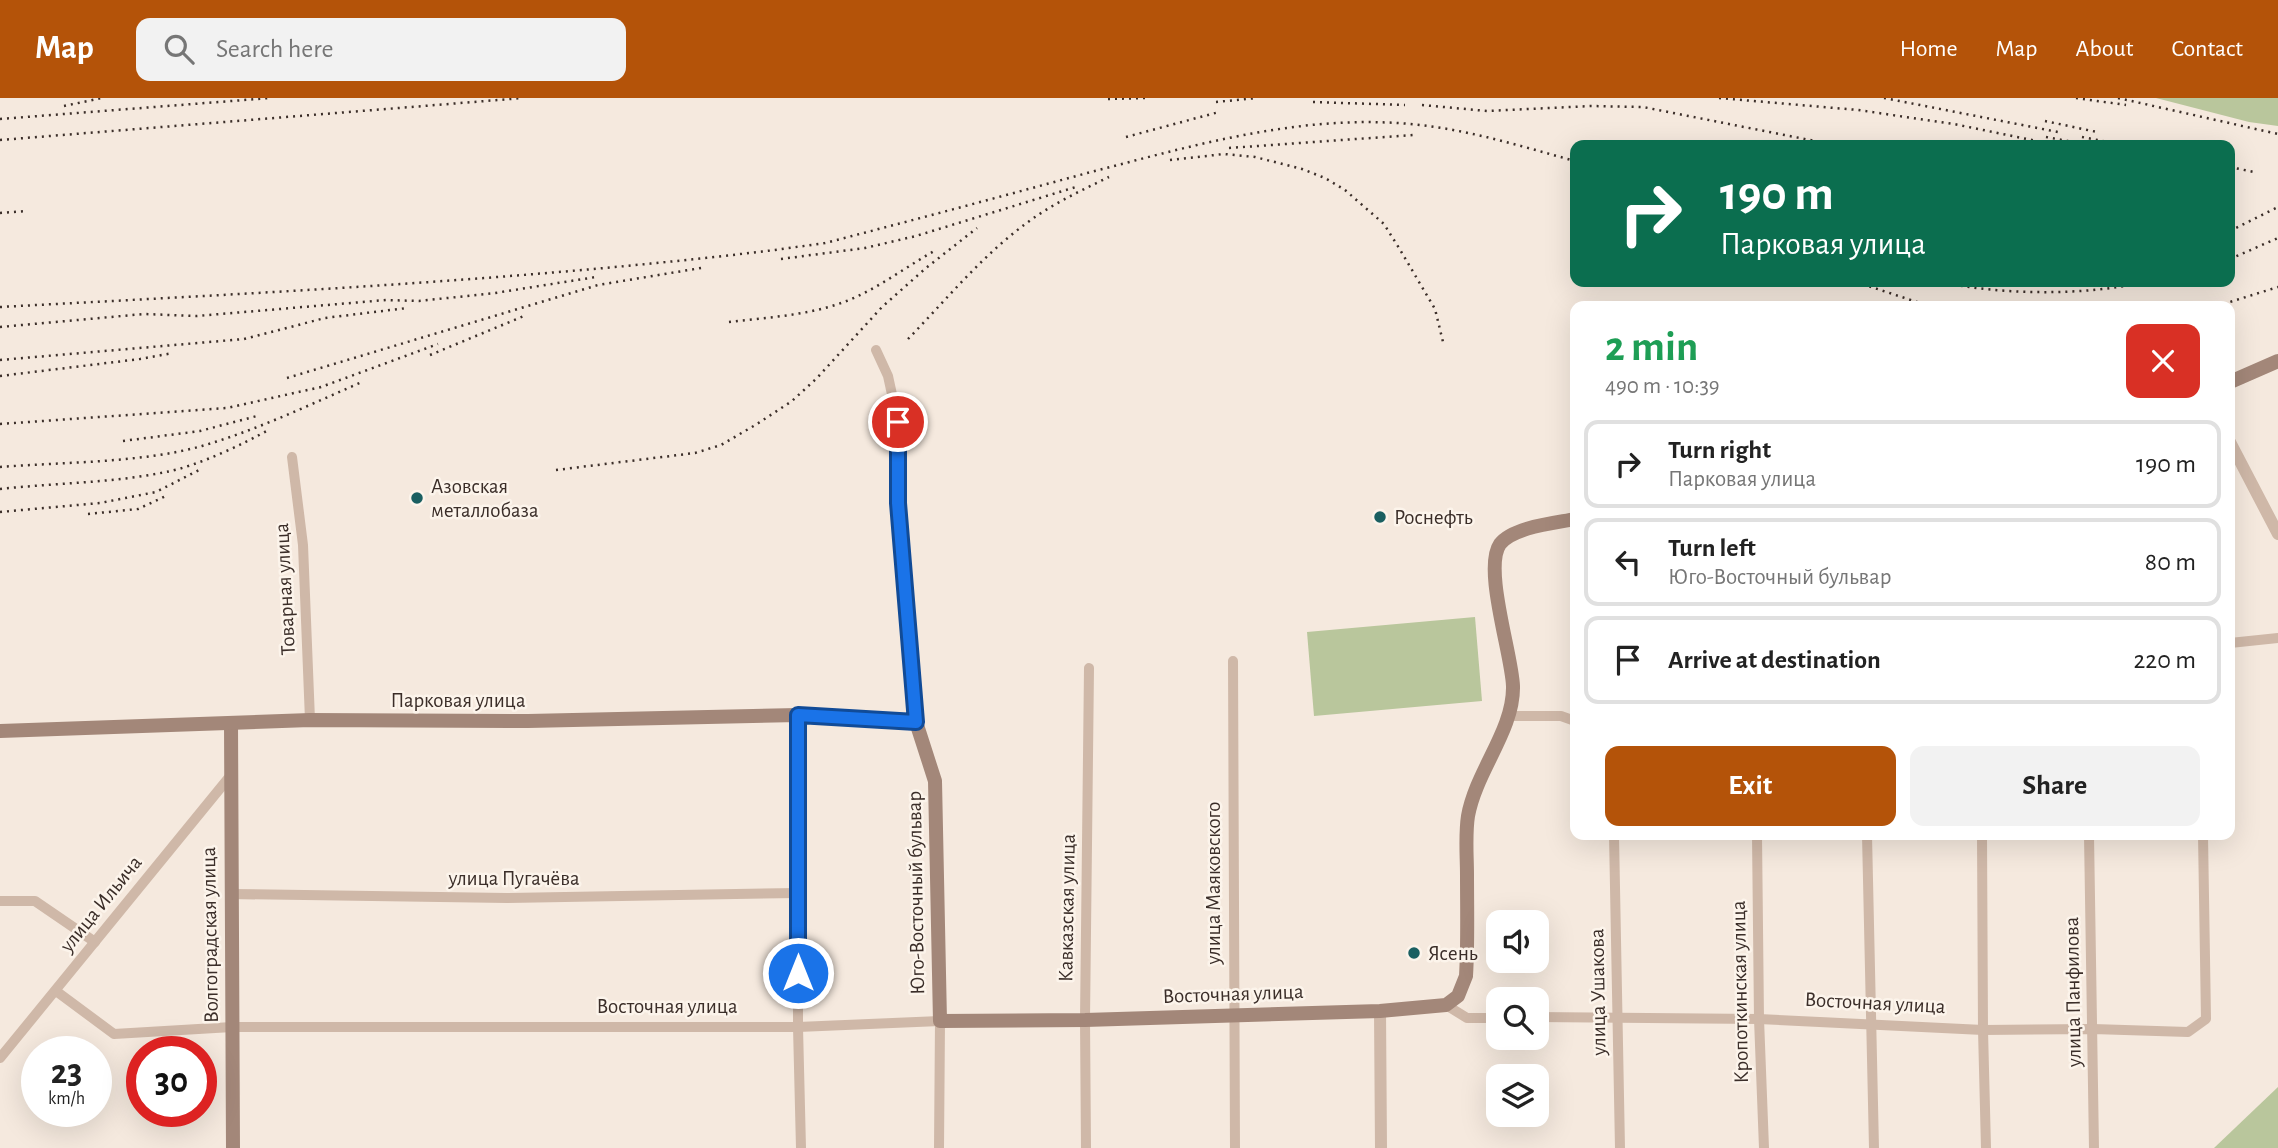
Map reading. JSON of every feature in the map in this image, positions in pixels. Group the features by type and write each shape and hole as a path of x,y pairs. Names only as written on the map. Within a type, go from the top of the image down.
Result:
{"main road":[{"path":"2235,380 2278,361"},
{"path":"1446,1004 1458,996 1466,976 1468,817 1479,778 1509,716 1513,687 1494,573 1500,543 1530,528 1570,520"},
{"name":"Парковая улица","path":"0,731 310,720 528,721 798,715 916,722"},
{"name":"Юго-Восточный бульвар","path":"916,722 935,781 940,1021"},
{"name":"Волгоградская улица","path":"231,723 233,1148"},
{"name":"Восточная улица","path":"940,1021 1084,1020 1380,1011 1446,1004"}],"street":[{"name":"Юго-Восточный бульвар","path":"876,350 888,376 898,422 898,503 916,722"},
{"path":"2235,452 2278,534"},
{"name":"Товарная улица","path":"292,457 303,545 310,720"},
{"path":"2235,642 2278,638"},
{"name":"улица Маяковского","path":"1233,661 1235,1148"},
{"name":"Кавказская улица","path":"1086,1148 1084,1020 1089,668"},
{"path":"798,715 798,1027 801,1148"},
{"path":"1509,716 1561,716 1570,719"},
{"name":"улица Ильича","path":"0,1058 231,775"},
{"name":"улица Ушакова","path":"1614,840 1620,1148"},
{"name":"Кропоткинская улица","path":"1757,840 1763,1148"},
{"path":"1867,840 1874,1148"},
{"path":"1982,840 1986,1148"},
{"name":"улица Панфилова","path":"2089,840 2094,1148"},
{"name":"Восточная улица","path":"1549,1017 1759,1019 1983,1030 2188,1032 2206,1019 2203,840"},
{"name":"улица Пугачёва","path":"230,894 508,898 798,893"},
{"path":"0,901 35,901 95,942"},
{"name":"Восточная улица","path":"56,991 114,1034 232,1027 798,1027 940,1021"},
{"path":"1446,1004 1467,1018 1486,1017"},
{"path":"1380,1011 1381,1148"},
{"name":"Юго-Восточный бульвар","path":"939,1148 940,1021"}],"green space":[{"path":"2156,98 2278,98 2278,126 2249,122"},
{"path":"1475,617 1482,701 1314,716 1307,632"},
{"path":"2278,1087 2278,1148 2214,1148"}],"railway":[{"path":"64,106 102,98"},
{"path":"0,119 270,98"},
{"path":"0,140 523,98"},
{"path":"1108,99 1147,98"},
{"path":"1216,102 1257,98"},
{"path":"1719,98 1858,110 1954,124 2032,140"},
{"path":"1884,98 2058,132"},
{"path":"2076,98 2126,105"},
{"path":"2118,98 2278,134"},
{"path":"1313,102 1405,105"},
{"path":"1422,105 1487,111 1591,106 1643,107 1810,140"},
{"path":"1126,137 1219,112"},
{"path":"2045,121 2097,132"},
{"path":"0,307 485,278 775,250 825,243 1209,142 1329,123 1369,122 1431,126 1570,160"},
{"path":"1229,148 1413,135"},
{"path":"2046,137 2062,140"},
{"path":"2082,137 2097,140"},
{"path":"1170,160 1224,154 1255,157 1302,169 1345,190 1384,224 1435,309 1444,346"},
{"path":"2235,168 2254,172"},
{"path":"908,339 978,265 1008,238 1055,205 1109,177"},
{"path":"781,259 865,248 916,236 1079,186"},
{"path":"2235,228 2278,207"},
{"path":"0,213 27,211"},
{"path":"556,470 695,453 721,445 792,401 817,378 882,307 977,228"},
{"path":"2235,257 2278,238"},
{"path":"729,322 794,314 841,303 877,286 936,250"},
{"path":"287,378 598,285 701,268"},
{"path":"0,327 144,314 197,316 386,300 419,301 495,293 596,277"},
{"path":"1871,287 1914,301"},
{"path":"1973,287 2043,292 2121,287"},
{"path":"2233,301 2278,287"},
{"path":"0,360 244,339 325,318 407,308"},
{"path":"430,355 524,316"},
{"path":"0,424 227,408 321,387 438,344"},
{"path":"0,376 173,353"},
{"path":"0,467 128,459 179,452 283,417 362,382"},
{"path":"123,441 200,431 257,416"},
{"path":"0,489 104,481 166,472 219,454 270,429"},
{"path":"0,512 100,503 156,492 201,469"},
{"path":"88,514 138,509 166,496"}],"place":[{"name":"Азовская металлобаза","path":"417,498"},
{"name":"Роснефть","path":"1380,517"},
{"name":"Ясень","path":"1414,953"}],"route":[{"path":"798,973 798,715 916,722 898,503 898,422"}]}
